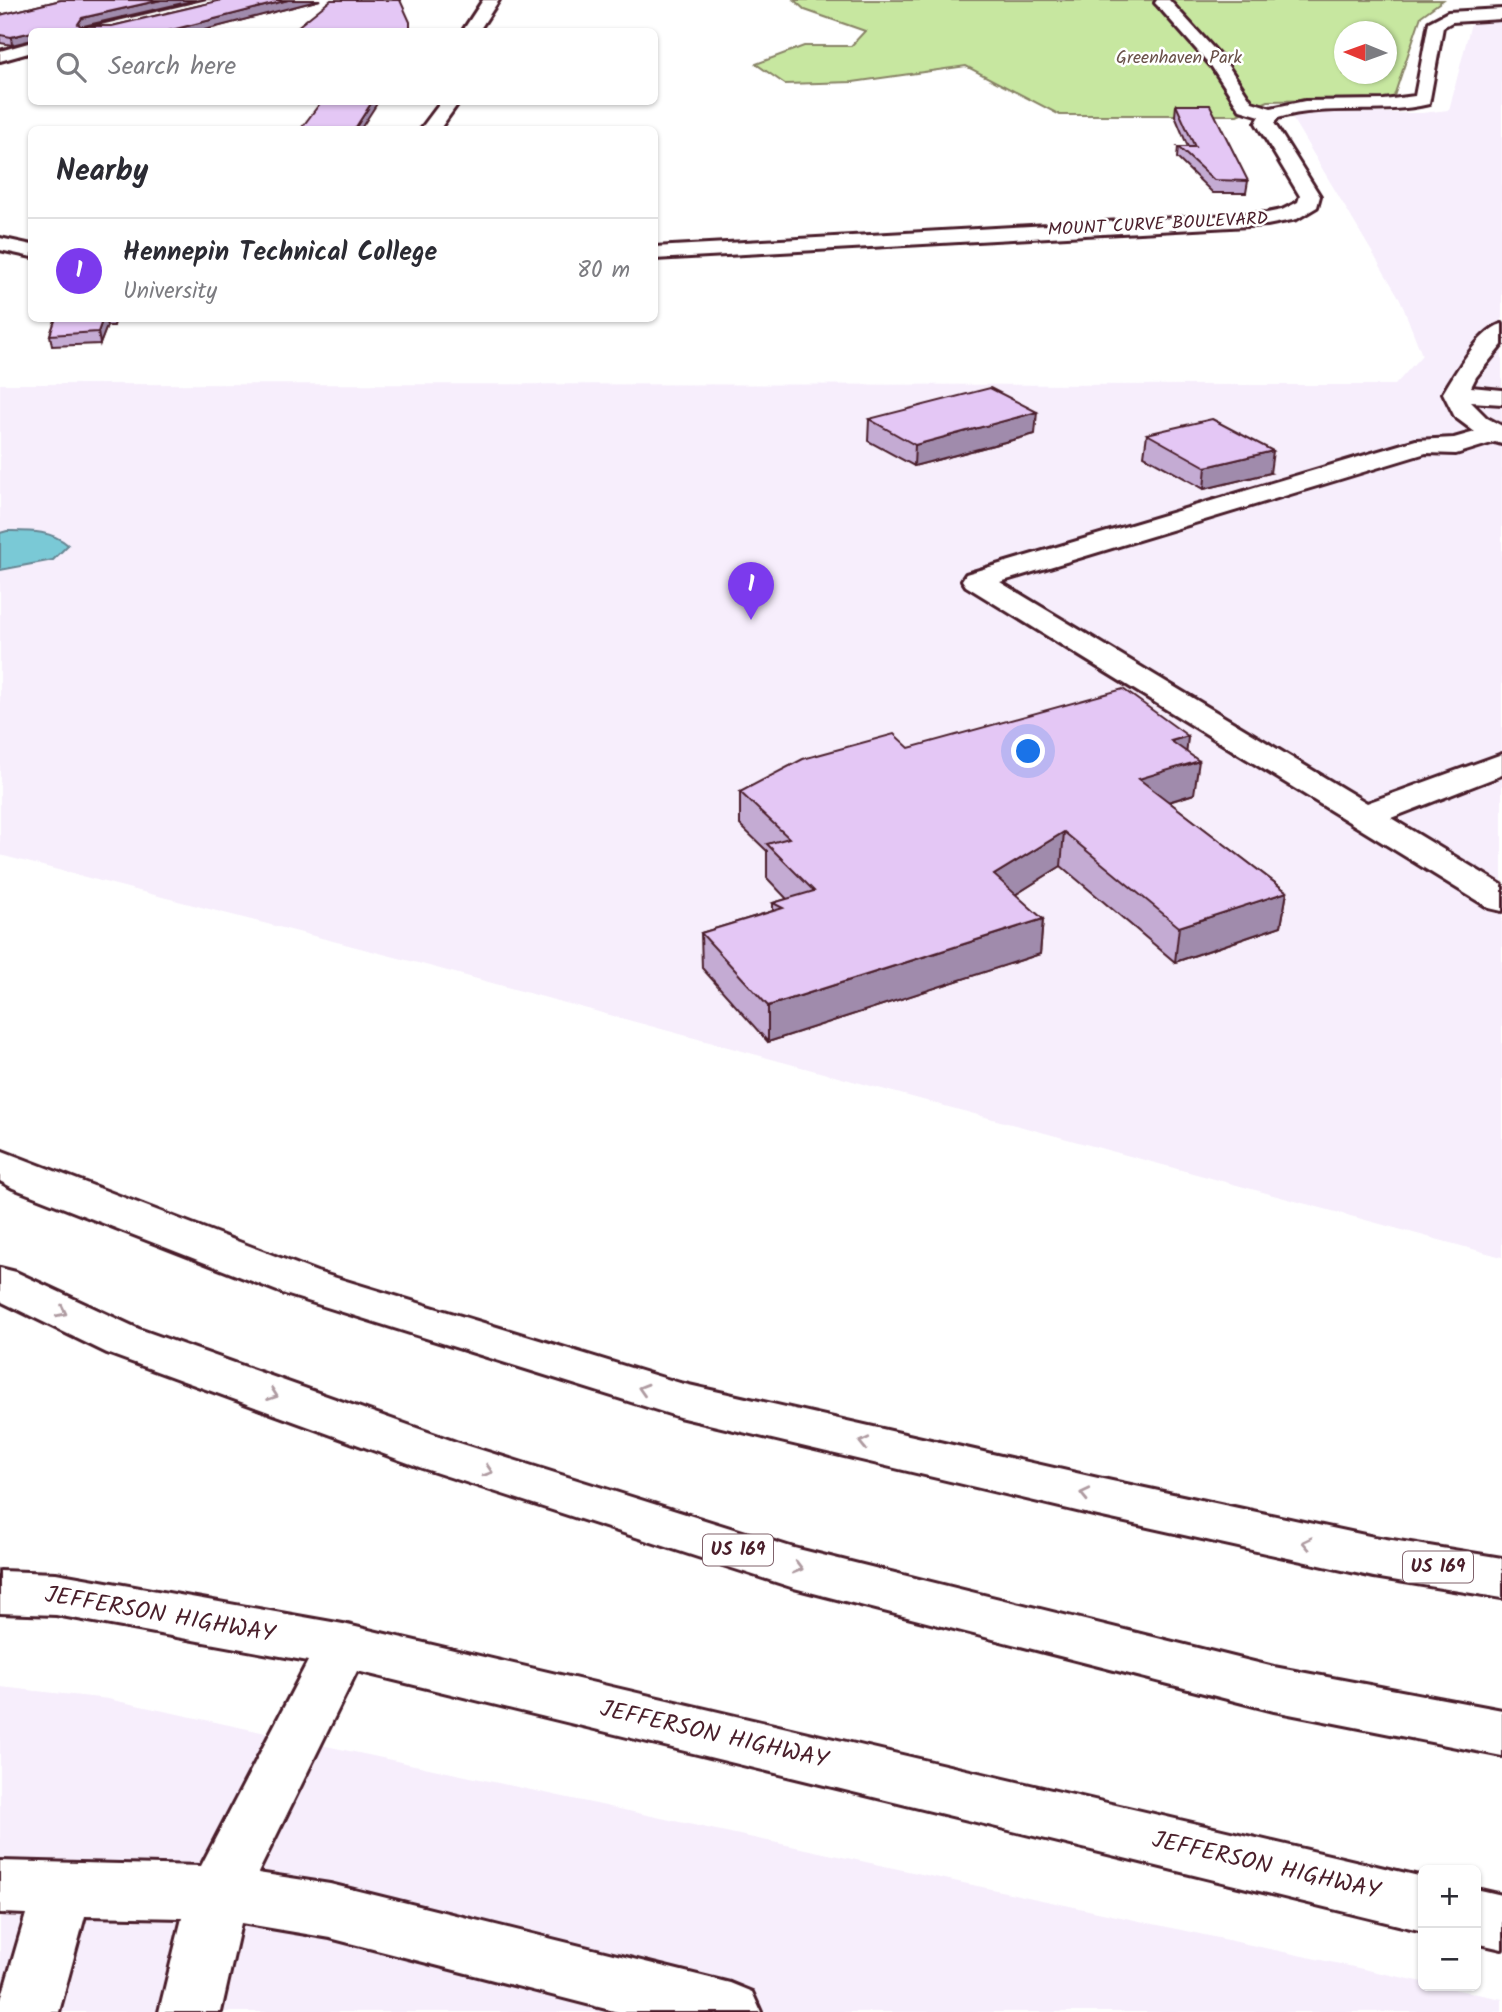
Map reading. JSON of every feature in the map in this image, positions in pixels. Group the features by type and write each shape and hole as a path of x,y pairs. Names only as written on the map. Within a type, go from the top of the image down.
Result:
{"main road":[{"path":"107,28 227,0"},
{"path":"473,28 491,0"},
{"path":"1163,3 1218,64 1246,106 1271,114 1302,108 1401,106 1423,100 1435,25 1448,17 1502,14"},
{"path":"0,56 28,48"},
{"path":"432,126 448,105"},
{"name":"MOUNT CURVE BOULEVARD","path":"658,253 1287,216 1302,211 1310,203 1310,196 1265,123 1271,114"},
{"path":"0,244 28,250"},
{"path":"1500,443 1459,408 1455,393 1462,378 1502,331"},
{"path":"1455,393 1502,397"},
{"path":"1500,443 1424,445 976,580 1502,900"},
{"path":"1364,816 1502,764"},
{"name":"US 169","path":"0,1164 28,1178 301,1283 679,1400 1098,1497 1374,1557 1502,1578"},
{"name":"US 169","path":"0,1283 123,1341 439,1455 794,1568 1274,1689 1502,1732"},
{"path":"1374,1557 1502,1571"},
{"name":"JEFFERSON HIGHWAY","path":"0,1592 55,1594 343,1646 1418,1903"},
{"path":"190,2012 218,1893 343,1646"},
{"path":"0,1887 218,1893 330,1911 730,2012"},
{"path":"28,2012 63,1889"},
{"path":"1481,1917 1502,1922"}],"shaded area":[{"path":"1502,20 1502,1257 418,963 0,855 0,384 1395,385 1422,355 1400,299 1292,118 1312,113 1422,113 1449,110 1471,23"},
{"path":"0,1687 108,1699 1418,1981 1418,1991 1463,1991 1502,1999 1502,2012 0,2012"}],"green space":[{"name":"Greenhaven Park","path":"794,0 1443,0 1421,16 1393,99 1268,101 1237,115 1060,115 966,66 853,82 785,84 756,64 804,46 851,46 865,31 805,10"}],"water":[{"path":"7,531 47,534 68,545 53,560 0,570 0,533"}],"building":[{"path":"61,0 161,0 82,18 78,24 112,26 222,0 288,0 180,28 28,28 28,33 11,37 0,35 0,15"},
{"path":"331,0 400,0 410,22 410,28 296,28"},
{"path":"319,105 370,105 357,126 303,126"},
{"path":"1176,105 1210,105 1248,181 1214,180 1178,147 1195,147"},
{"path":"55,322 102,322 98,332 50,335"},
{"path":"990,388 1037,412 915,445 869,419"},
{"path":"1212,419 1273,451 1206,467 1147,434"},
{"path":"1123,689 1188,736 1171,741 1199,761 1139,779 1287,892 1179,927 1064,832 994,875 1043,919 768,1006 701,933 783,908 773,903 814,891 767,844 789,838 740,792 803,759 894,734 909,748"}],"place":[{"name":"Hennepin Technical College","path":"751,620"}]}
